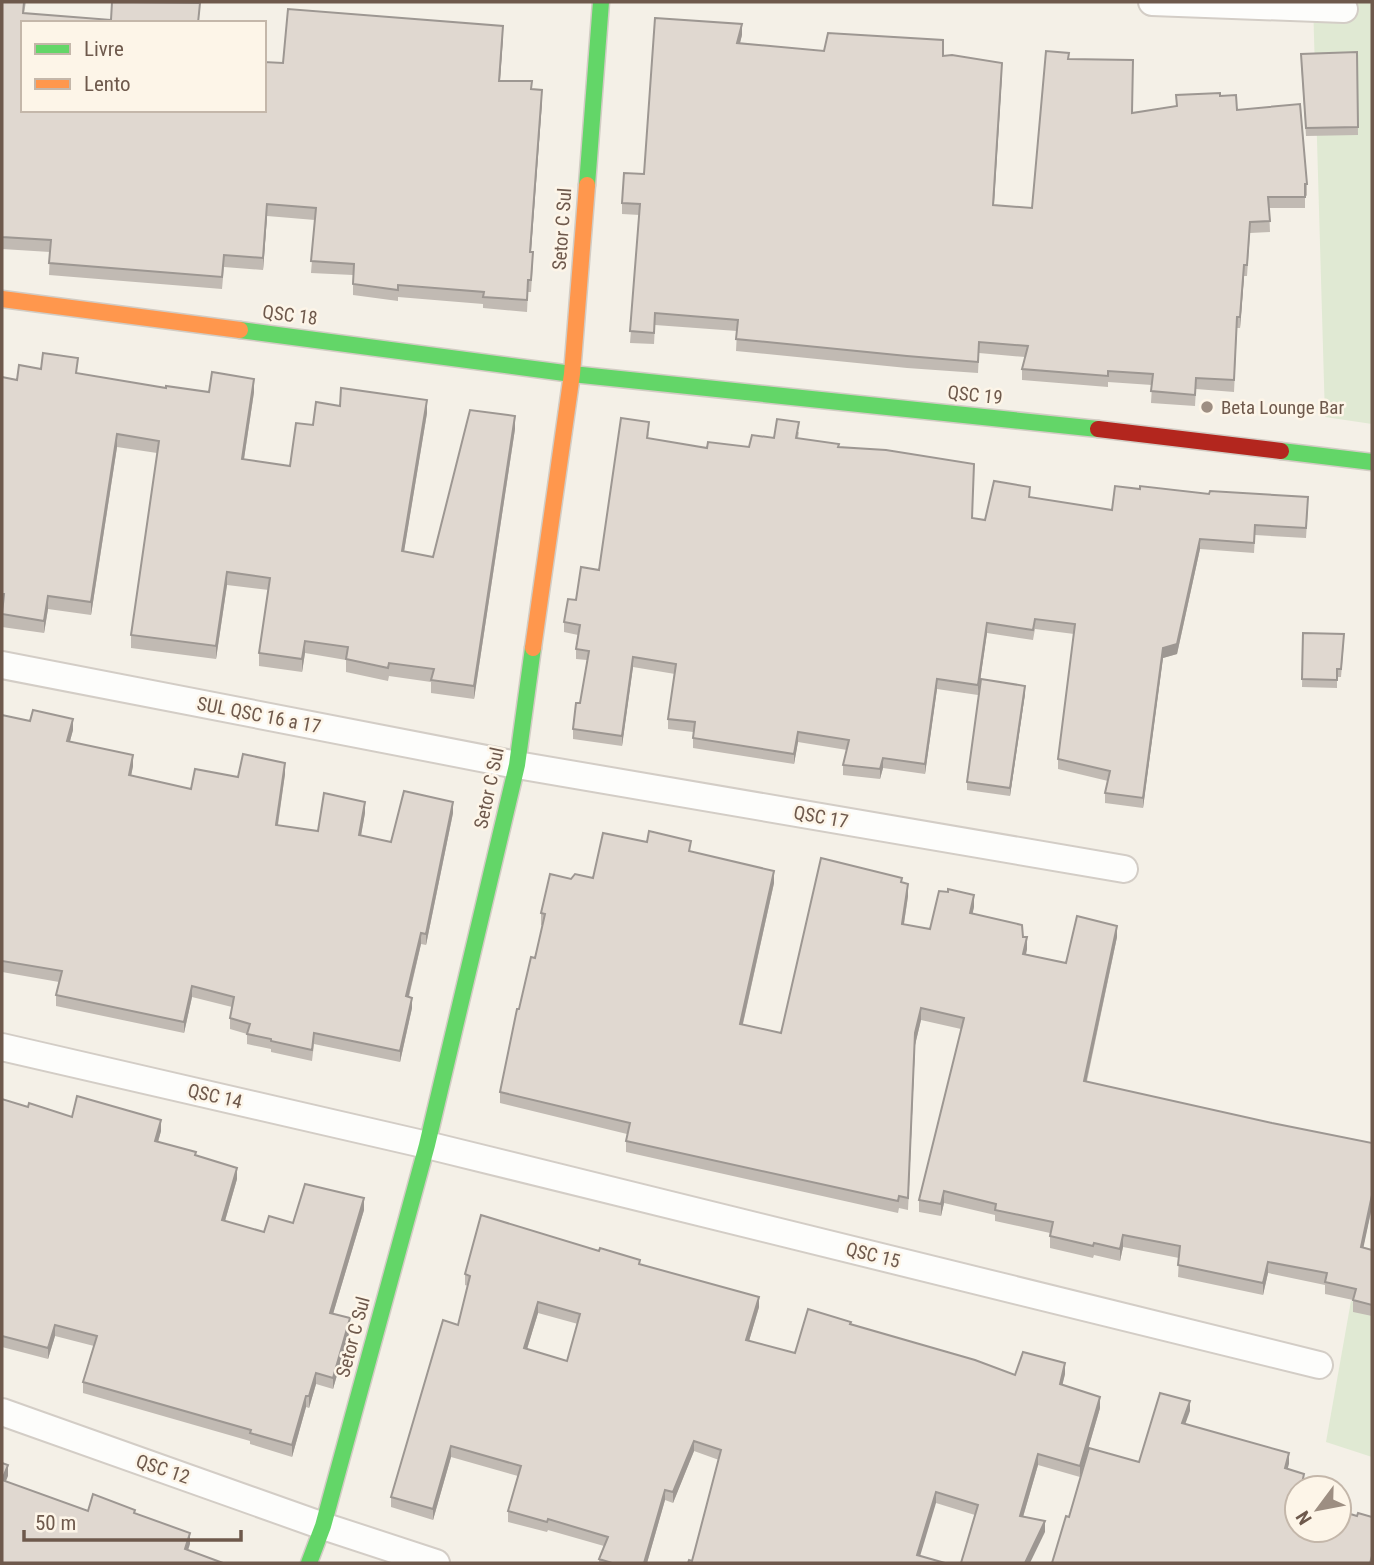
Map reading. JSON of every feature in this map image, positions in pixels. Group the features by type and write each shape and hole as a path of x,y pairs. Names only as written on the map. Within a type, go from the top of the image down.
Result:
{"street":[{"name":"Setor C Sul","path":"310,1563 323,1526 427,1145 517,765 572,374 601,2"},
{"path":"1152,2 1344,9"},
{"name":"QSC 18","path":"2,299 572,374"},
{"name":"QSC 19","path":"572,374 1115,431 1372,463"},
{"name":"SUL QSC 16 a 17","path":"2,665 517,765"},
{"name":"QSC 17","path":"517,765 1125,869"},
{"name":"QSC 14","path":"2,1047 427,1145"},
{"name":"QSC 15","path":"427,1145 1319,1365"},
{"name":"QSC 12","path":"2,1412 323,1526 436,1563"}],"green space":[{"path":"1313,2 1372,2 1372,424 1325,417"},
{"path":"1351,1301 1372,1307 1372,1457 1326,1442"}],"building":[{"path":"2,2 24,2 23,13 111,20 112,2 200,3 198,21 21,21 21,112 266,112 266,62 283,63 288,9 503,26 499,81 532,81 531,89 542,90 530,252 533,252 531,280 528,280 527,300 483,297 484,292 398,285 398,290 353,284 354,264 311,261 316,208 267,204 263,258 224,255 222,277 49,263 51,240 2,237"},
{"path":"655,18 742,24 737,43 824,51 828,33 943,40 943,56 1002,63 993,205 1032,208 1046,51 1069,53 1068,59 1133,60 1132,113 1177,106 1176,95 1236,95 1237,110 1300,104 1307,184 1305,197 1268,197 1270,221 1250,222 1240,317 1237,317 1234,380 1196,378 1195,395 1151,391 1153,374 1108,371 1108,376 1022,369 1028,346 979,342 978,362 907,356 736,339 738,320 655,313 654,333 630,331 640,204 622,203 624,173 644,174"},
{"path":"1357,52 1358,127 1306,128 1301,54"},
{"path":"43,353 78,358 76,373 166,388 209,392 212,372 254,379 242,459 290,466 296,423 313,425 316,402 340,406 341,388 427,400 402,551 433,557 470,410 515,416 474,686 431,680 434,669 389,663 388,668 346,659 348,647 305,641 302,659 259,653 270,578 227,572 216,646 131,635 159,441 117,434 91,602 48,596 44,621 2,614 2,377 17,380 19,365 41,369"},
{"path":"621,418 649,422 647,438 707,448 708,442 749,447 752,435 774,438 777,419 799,422 796,438 839,444 838,447 886,450 974,464 972,518 985,520 994,481 1030,487 1029,497 1112,510 1115,486 1140,489 1140,486 1209,494 1210,491 1308,497 1306,528 1255,525 1254,543 1200,539 1177,644 1163,648 1143,798 1105,793 1110,771 1058,759 1075,624 1035,619 1033,630 987,623 978,685 937,679 925,764 883,758 880,769 843,765 849,740 798,732 794,754 693,738 695,722 668,719 676,664 633,657 622,736 573,729 576,703 580,703 589,651 576,649 580,625 564,622 568,599 576,600 581,567 599,570"},
{"path":"1303,633 1344,634 1341,669 1337,669 1337,680 1302,679"},
{"path":"981,679 1025,686 1010,788 967,782"},
{"path":"33,710 73,719 67,741 133,755 129,775 191,789 195,769 238,777 243,754 285,763 276,825 318,831 324,793 365,802 359,835 391,842 404,791 453,802 426,934 421,933 406,996 412,998 400,1051 314,1033 312,1050 247,1034 250,1024 230,1018 234,997 192,986 184,1022 56,995 62,971 2,961 2,715 30,721"},
{"path":"649,831 691,841 689,851 774,871 740,1024 781,1033 821,858 902,878 901,882 908,884 902,924 930,929 939,891 948,892 948,889 974,895 970,913 1022,925 1023,937 1027,937 1023,954 1066,963 1077,916 1117,926 1084,1081 1372,1143 1372,1195 1361,1247 1372,1250 1372,1305 1353,1300 1356,1289 1325,1282 1327,1273 1268,1262 1263,1283 1178,1265 1180,1246 1123,1235 1120,1249 1094,1243 1093,1246 1050,1236 1053,1222 995,1210 996,1204 944,1191 941,1204 919,1200 964,1018 921,1008 915,1033 908,1198 899,1196 898,1201 626,1141 630,1123 500,1092 517,1009 531,957 535,958 545,914 541,913 550,874 571,879 575,874 593,878 603,833 647,842"},
{"path":"77,1096 161,1120 155,1141 196,1152 195,1155 237,1168 222,1220 264,1232 269,1216 293,1223 305,1184 364,1198 330,1313 350,1318 333,1378 316,1373 309,1396 306,1396 292,1445 250,1433 251,1430 83,1382 97,1336 55,1325 48,1348 2,1336 2,1099 28,1107 29,1103 72,1117"},
{"path":"481,1215 599,1251 600,1248 640,1260 639,1264 759,1297 746,1340 795,1353 808,1309 975,1360 1015,1375 1023,1352 1065,1363 1060,1384 1100,1397 1080,1466 1038,1454 1020,1516 1045,1521 1025,1563 961,1563 978,1505 936,1492 917,1555 945,1563 688,1563 689,1560 692,1561 721,1450 694,1441 673,1492 665,1490 644,1563 612,1563 599,1559 608,1537 548,1519 547,1522 508,1511 521,1466 451,1446 433,1509 391,1497 443,1320 458,1325 470,1276 465,1274","holes":["538,1302 580,1314 567,1361 524,1348"]},
{"path":"1160,1393 1190,1401 1182,1423 1289,1453 1285,1468 1304,1474 1283,1474 1283,1544 1353,1544 1353,1515 1357,1516 1358,1513 1372,1517 1370,1563 1052,1563 1089,1448 1139,1462"},
{"path":"2,1463 8,1465 2,1480"},
{"path":"2,1480 88,1511 93,1494 135,1510 134,1513 190,1533 185,1549 223,1563 2,1563"}],"traffic: fast":[{"path":"587,185 601,2"},
{"path":"240,330 572,374 1098,429"},
{"path":"1281,451 1372,462"},
{"path":"309,1563 323,1526 427,1145 517,765 533,648"}],"traffic: slow":[{"path":"533,648 572,374 587,185"},
{"path":"2,299 240,330"}],"traffic: jam":[{"path":"1098,429 1281,451"}],"place":[{"name":"Beta Lounge Bar","path":"1207,407"}]}
